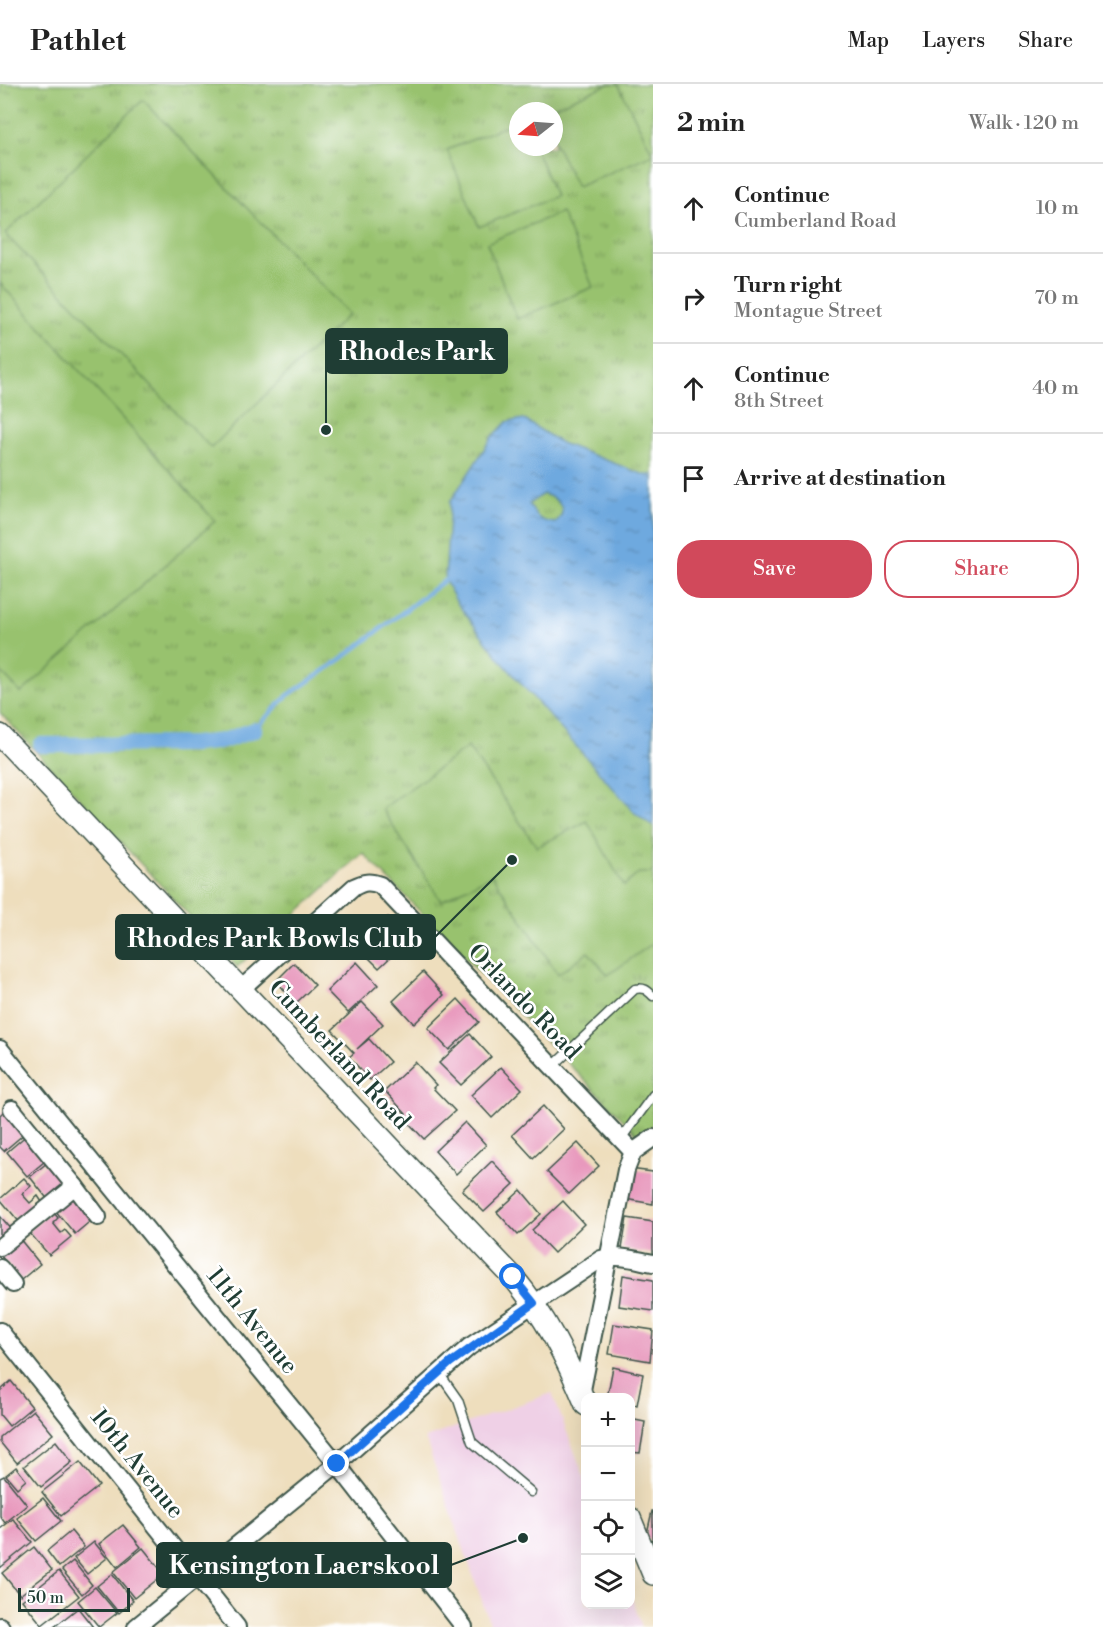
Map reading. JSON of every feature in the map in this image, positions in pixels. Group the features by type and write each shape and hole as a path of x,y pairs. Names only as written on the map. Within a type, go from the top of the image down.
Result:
{"street":[{"name":"Cumberland Road","path":"0,735 513,1277 534,1303 554,1335 581,1394"},
{"name":"Orlando Road","path":"241,989 354,887 368,881 380,885 633,1152"},
{"name":"11th Avenue","path":"0,1048 337,1464 464,1627"},
{"path":"12,1109 98,1217"},
{"path":"585,1393 626,1170 633,1152 653,1138"},
{"path":"0,1247 75,1186"},
{"path":"136,1627 337,1464 469,1347 592,1264 609,1257 653,1263"},
{"path":"0,1268 13,1284"},
{"name":"10th Avenue","path":"0,1331 237,1627"},
{"path":"635,1530 653,1574"}],"lane":[{"path":"552,1066 635,989 647,990 653,996"},
{"path":"621,1139 653,1095"},
{"path":"439,1372 458,1400 472,1442 531,1492"}],"shaded area":[{"path":"552,1393 581,1469 581,1609 635,1607 642,1627 491,1627 425,1438"}],"green space":[{"path":"0,84 653,84 653,1125 638,1135 363,853 237,967 0,713"},
{"path":"609,84 618,84 653,154 577,187 562,156 563,103"},
{"path":"143,100 349,314 211,448 5,234"},
{"path":"509,125 509,156 539,156 555,196 479,227 447,150"},
{"path":"561,212 593,287 517,319 487,243"},
{"path":"0,283 215,521 21,693 0,671"},
{"path":"468,747 537,847 587,821 624,886 639,873 653,873 653,943 608,975 588,952 558,974 492,875 441,901 382,809"}],"water":[{"path":"523,419 561,443 645,475 653,475 653,826 635,813 503,663 457,603 445,580 450,502 492,437 507,422","holes":["543,494 553,498 562,509 562,514 555,523 539,518 529,504"]}],"building":[{"path":"388,917 409,940 379,968 357,946"},
{"path":"357,962 378,985 348,1013 327,991"},
{"path":"294,963 315,985 296,1003 276,981"},
{"path":"423,972 444,995 414,1024 393,1001"},
{"path":"458,999 479,1022 449,1050 428,1028"},
{"path":"362,1002 383,1024 357,1049 369,1039 390,1062 370,1080 349,1057 354,1053 332,1030"},
{"path":"470,1034 491,1057 461,1085 439,1063"},
{"path":"415,1062 436,1085 433,1088 455,1111 424,1139 403,1117 406,1114 385,1091"},
{"path":"501,1067 522,1089 492,1118 471,1095"},
{"path":"543,1106 564,1129 533,1158 512,1135"},
{"path":"4,1111 24,1134 4,1151 0,1147 0,1115"},
{"path":"465,1122 486,1145 456,1174 435,1151"},
{"path":"29,1133 35,1141 31,1145 38,1154 43,1149 50,1157 27,1176 7,1152"},
{"path":"578,1143 599,1166 569,1194 547,1172"},
{"path":"492,1161 514,1184 484,1212 462,1190"},
{"path":"48,1162 67,1186 49,1201 30,1177"},
{"path":"629,1169 653,1172 653,1204 625,1199"},
{"path":"24,1178 31,1186 22,1194 30,1203 38,1196 44,1205 21,1224 0,1199"},
{"path":"521,1190 541,1214 518,1235 497,1212"},
{"path":"73,1193 94,1218 75,1234 54,1209"},
{"path":"563,1201 584,1224 554,1253 532,1230"},
{"path":"52,1210 58,1218 53,1223 61,1233 65,1230 71,1237 49,1255 28,1231"},
{"path":"0,1216 13,1231 0,1242"},
{"path":"627,1218 653,1222 653,1254 622,1249"},
{"path":"19,1238 40,1264 21,1280 0,1255"},
{"path":"623,1275 653,1280 653,1311 619,1306"},
{"path":"614,1324 653,1330 650,1361 609,1354"},
{"path":"613,1367 643,1374 637,1405 635,1405 635,1393 608,1393"},
{"path":"11,1381 32,1407 9,1426 0,1415 0,1391"},
{"path":"33,1410 53,1434 17,1463 0,1442 0,1437"},
{"path":"635,1420 645,1422 640,1453 635,1452"},
{"path":"56,1441 72,1462 41,1487 24,1466"},
{"path":"80,1462 99,1486 61,1516 42,1492"},
{"path":"16,1467 26,1480 17,1488 6,1475"},
{"path":"4,1476 27,1505 5,1523 0,1516 0,1478"},
{"path":"43,1498 61,1521 36,1541 17,1518"},
{"path":"653,1511 653,1540 646,1538"},
{"path":"13,1519 32,1542 0,1568 0,1529"},
{"path":"123,1525 141,1547 117,1567 99,1544"},
{"path":"71,1531 84,1547 59,1567 47,1551"},
{"path":"94,1542 107,1558 87,1574 74,1558"},
{"path":"34,1547 52,1570 20,1595 2,1573"},
{"path":"143,1548 164,1574 134,1598 113,1572"},
{"path":"73,1561 92,1585 82,1594 62,1570"},
{"path":"59,1571 79,1596 42,1625 22,1600"},
{"path":"112,1574 133,1601 119,1613 97,1586"},
{"path":"95,1587 117,1613 99,1627 78,1601"},
{"path":"78,1608 93,1627 54,1627"}],"waterway":[{"path":"254,730 287,696 340,660 445,580"},
{"path":"41,745 195,744 223,741 254,730"}],"place":[{"name":"Rhodes Park","path":"326,430"},
{"name":"Rhodes Park Bowls Club","path":"512,860"},
{"name":"Kensington Laerskool","path":"523,1538"}],"route":[{"path":"337,1464 469,1347 534,1303 513,1277"}]}
